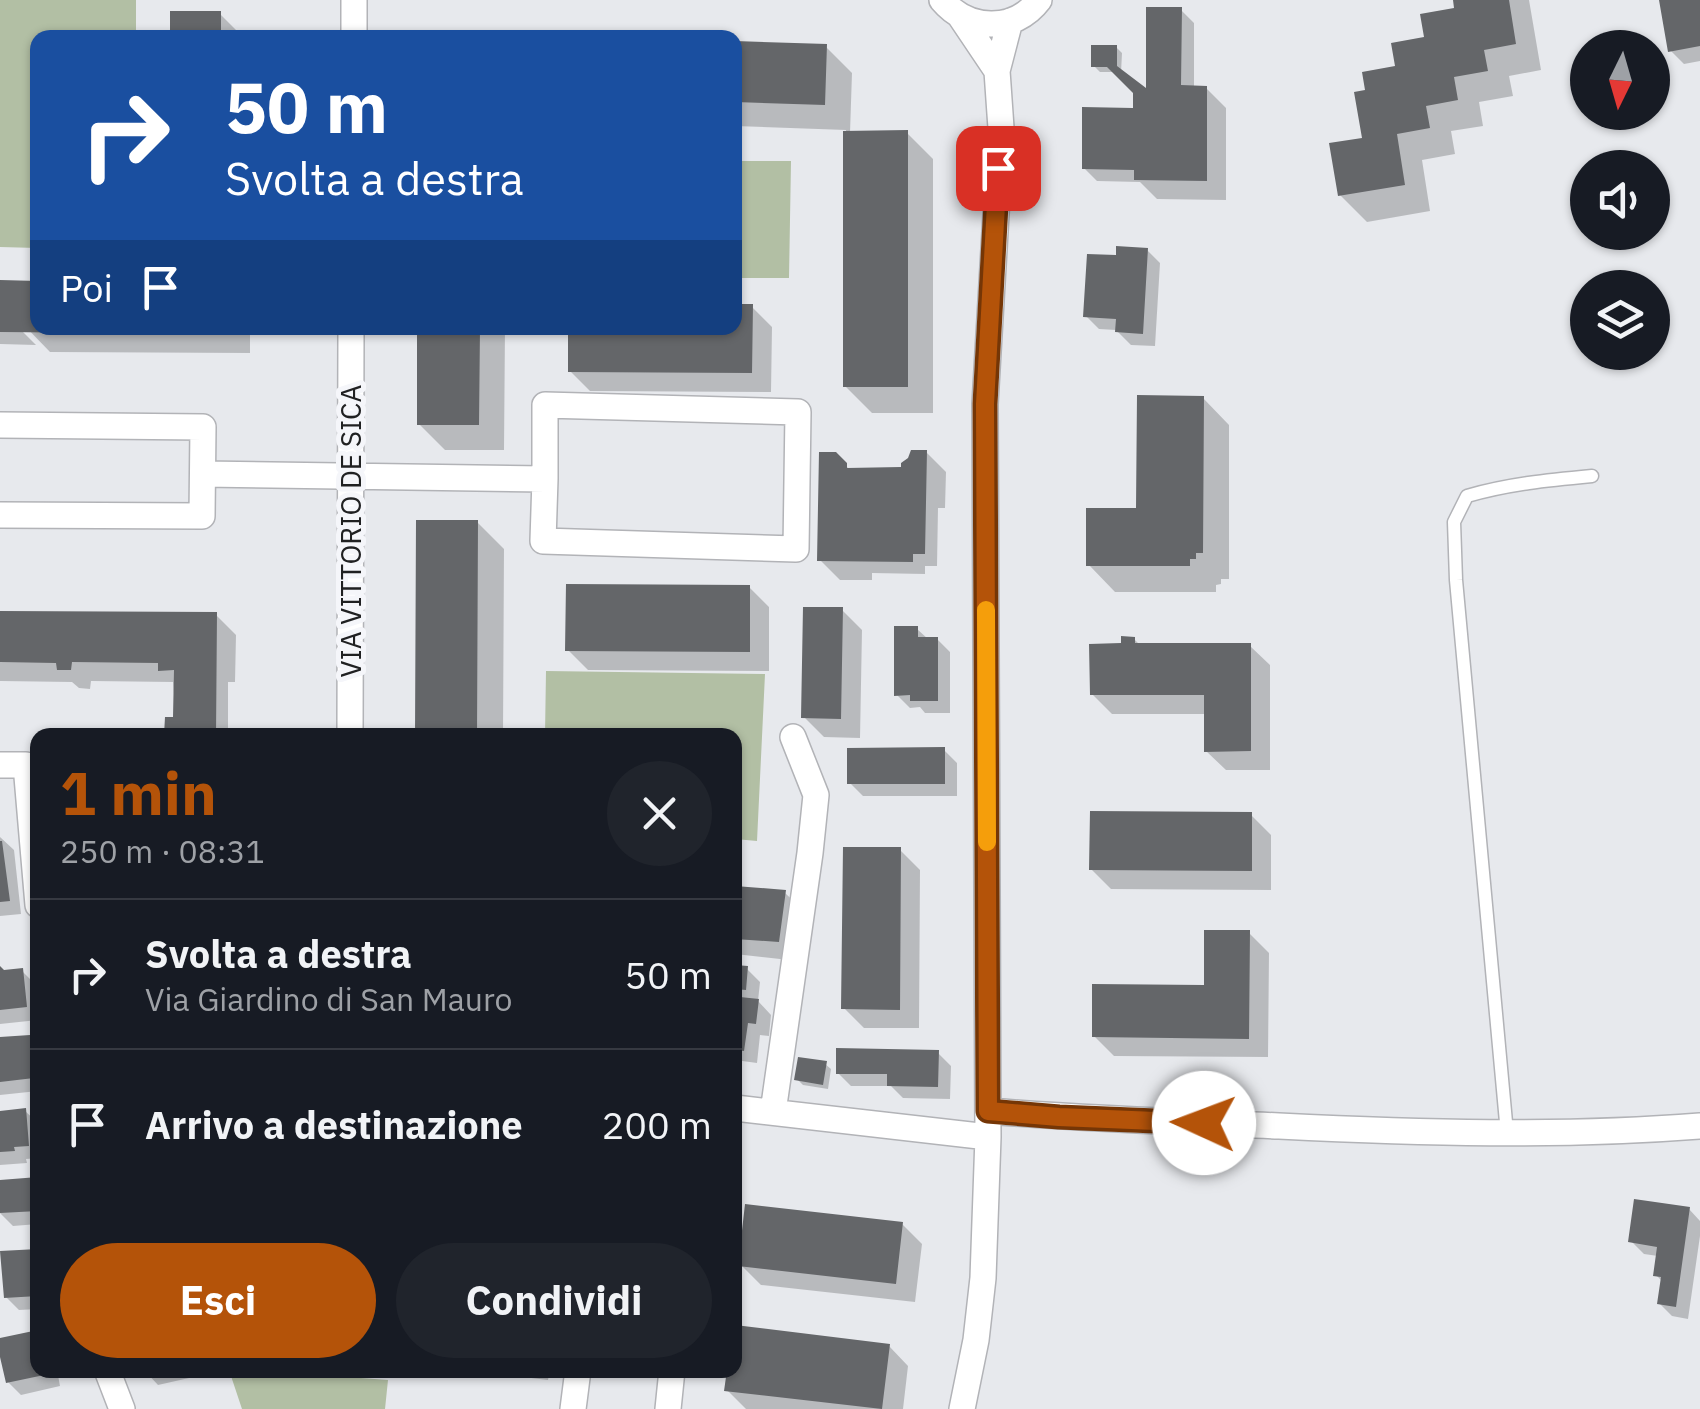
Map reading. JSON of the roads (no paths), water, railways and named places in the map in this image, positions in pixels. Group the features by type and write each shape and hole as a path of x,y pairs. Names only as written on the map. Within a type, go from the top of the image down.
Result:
{"street":[{"path":"354,0 354,30"},
{"path":"951,8 976,23 994,25 1024,15 1039,0"},
{"path":"951,8 997,71"},
{"path":"962,1409 983,1278 988,1124 985,404 1000,128 997,71 1010,22"},
{"name":"VIA VITTORIO DE SICA","path":"350,728 351,335"},
{"path":"545,405 798,412 796,549 542,541 544,479 545,405"},
{"path":"0,426 203,427 202,516 0,515"},
{"path":"203,474 544,479"},
{"path":"773,1112 816,795 792,737"},
{"path":"0,765 26,765 30,812"},
{"path":"742,1109 988,1124 1059,1117 1348,1130 1566,1134 1700,1126"},
{"path":"111,1378 122,1409"},
{"path":"573,1409 577,1378"},
{"path":"668,1409 671,1378"}],"lane":[{"path":"1507,1133 1456,580 1454,522 1467,496 1530,482 1592,476"}]}
